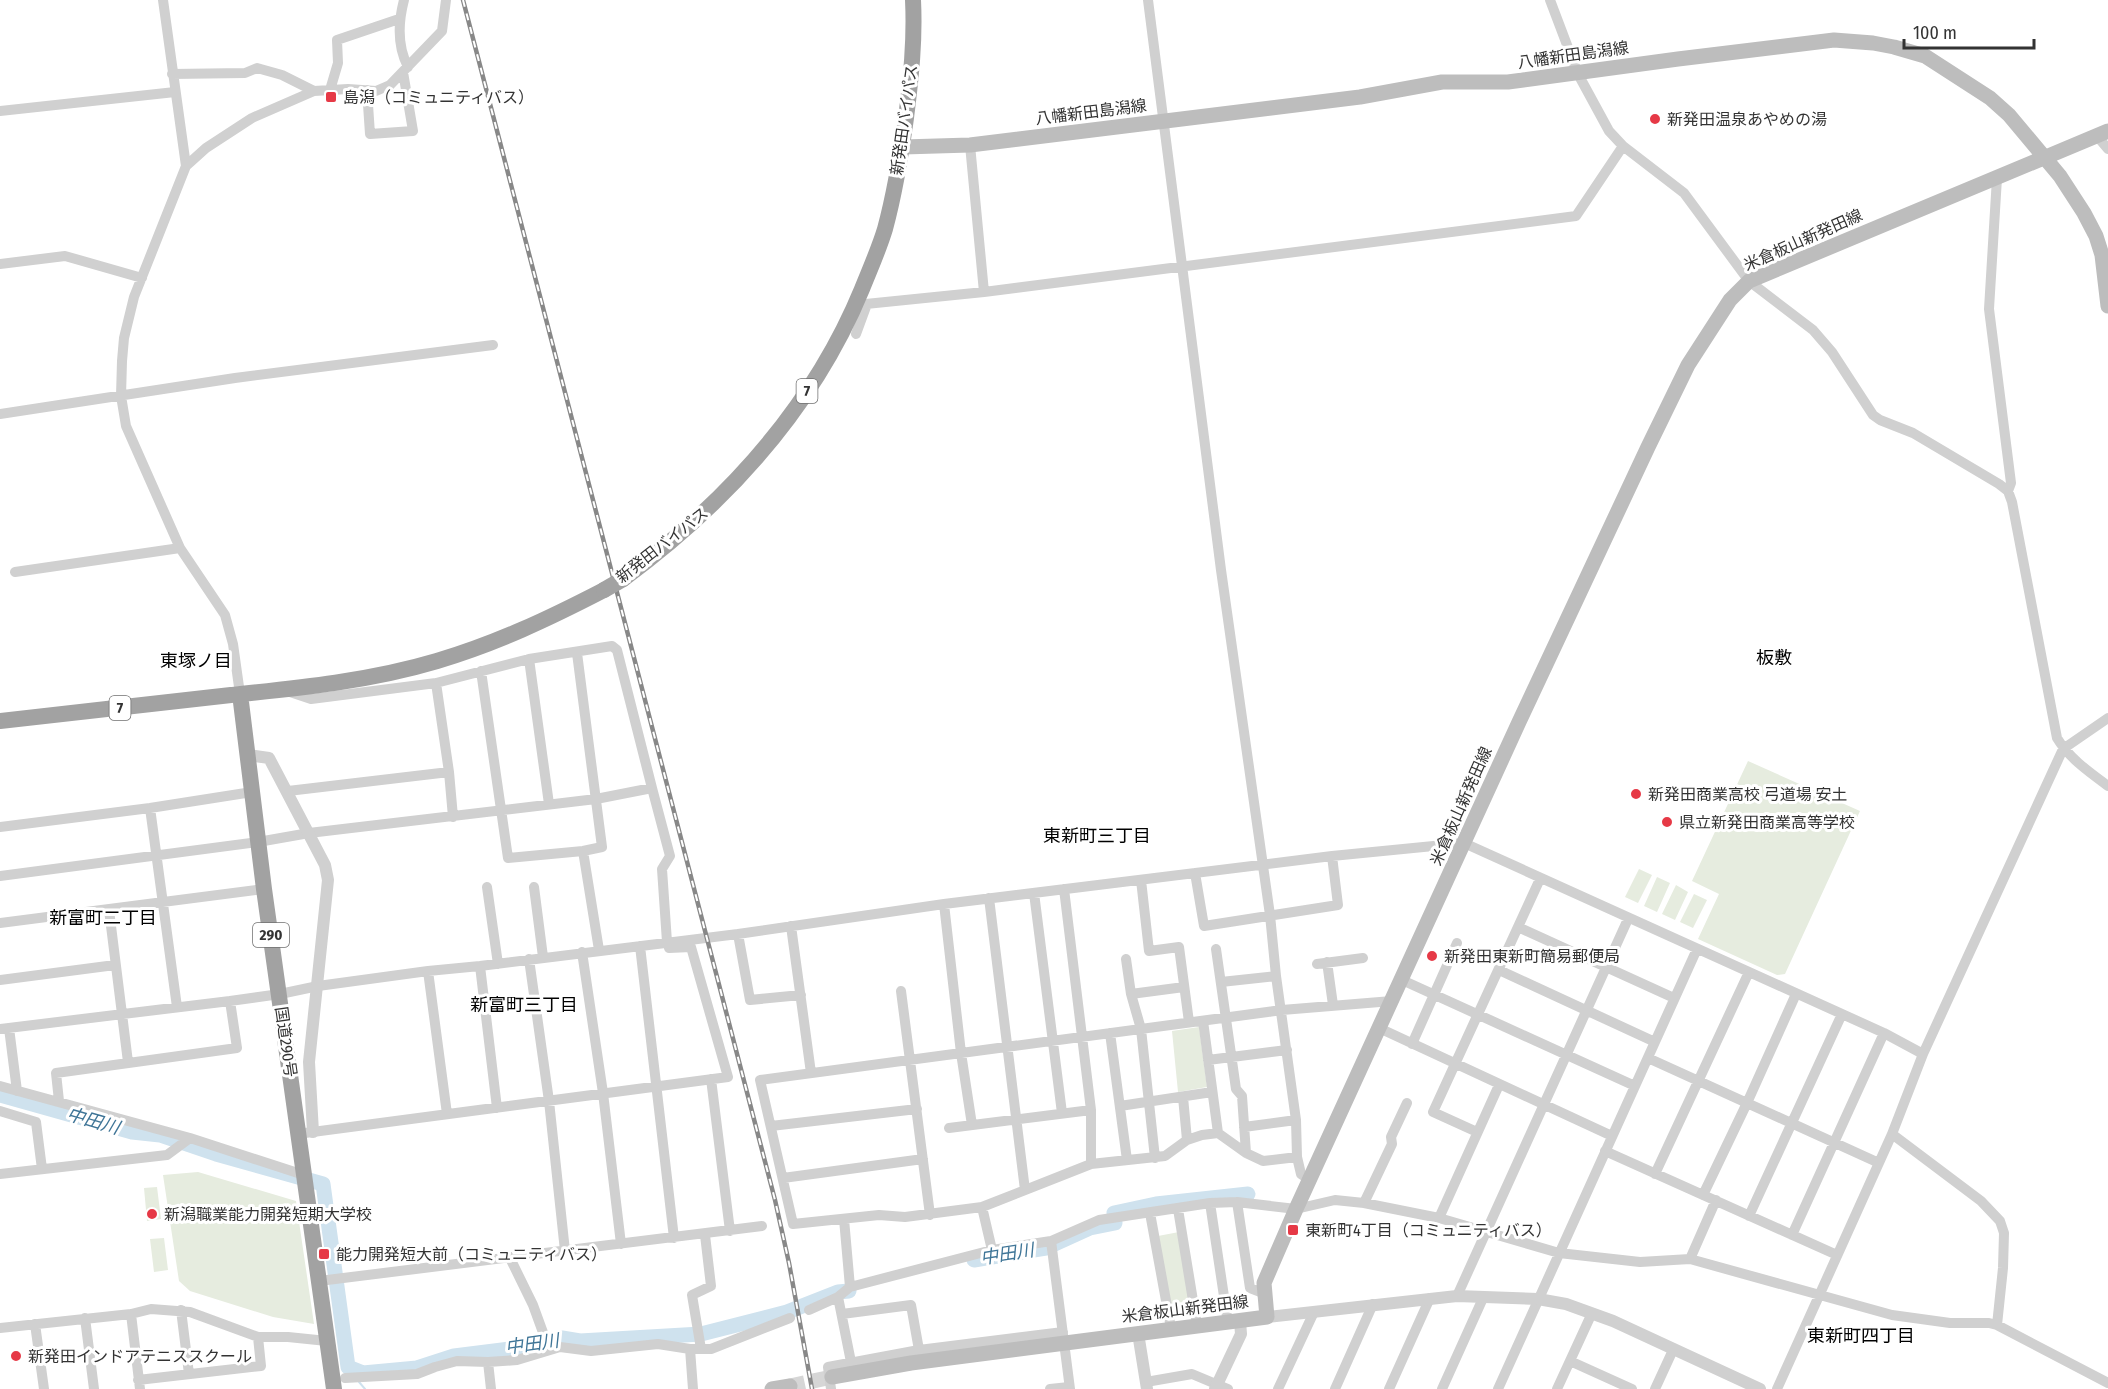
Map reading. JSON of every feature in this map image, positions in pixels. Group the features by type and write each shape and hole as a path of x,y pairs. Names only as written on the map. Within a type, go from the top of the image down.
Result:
{"highway":[{"name":"新発田バイパス","path":"0,721 283,690 337,682 435,662 518,633 604,590 664,547 703,514 756,460 795,410 861,304 884,230 903,147 915,31 913,0"},
{"name":"国道290号","path":"240,694 264,889 280,994 306,1133 305,1182 327,1341 340,1384"}],"main road":[{"name":"八幡新田島潟線","path":"903,147 970,145 1360,97 1442,82 1508,82 1578,74 1678,58 1834,40 1894,47 1933,60 1990,98 2009,115 2060,176 2096,236 2102,255 2108,306"},
{"name":"米倉板山新発田線","path":"831,1383 911,1363 1064,1338 1138,1333 1267,1317 1263,1293 1264,1283 1296,1209 1610,524 1688,365 1730,300 1749,280 2102,134"},
{"path":"772,1389 790,1386"}],"street":[{"path":"163,0 186,166"},
{"path":"367,90 370,134 413,131 401,53 399,19 404,0"},
{"path":"240,694 233,644 225,615 180,548 126,426 121,396 124,338 134,297 186,166 206,148 252,118 314,91 376,91 390,85 442,31 446,0"},
{"path":"1148,0 1221,570 1270,915 1296,1120 1297,1157 1301,1174 1310,1180"},
{"path":"1550,0 1578,74 1609,131 1623,146 1684,193 1749,280 1813,330 1832,352 1873,415 1913,434 2008,491 2057,738 2063,749 2108,786"},
{"path":"330,90 338,63 338,40 399,19"},
{"path":"172,74 245,73 257,68 282,75 314,91"},
{"path":"0,111 175,92"},
{"path":"2102,134 2108,149"},
{"path":"970,145 984,292"},
{"path":"856,334 861,304 984,292 1576,216 1623,146"},
{"path":"1997,178 1989,309 2011,483 2008,491"},
{"path":"0,264 65,256 142,278"},
{"path":"0,414 235,378 494,345"},
{"path":"15,572 180,548"},
{"path":"248,755 269,758 325,865 328,880 309,1062 306,1133 728,1077 691,947 669,948 667,942 662,869 670,856 616,650 612,646 529,659 436,683 311,699 283,690"},
{"path":"481,671 508,858 583,851 602,847 577,653"},
{"path":"529,659 549,804"},
{"path":"436,683 453,817"},
{"path":"1777,1389 1892,1134 1923,1054 2063,749 2108,718"},
{"path":"288,791 449,772"},
{"path":"0,876 258,842 309,833 596,799 652,788"},
{"path":"0,827 150,808 252,792"},
{"path":"150,808 177,1007"},
{"path":"17,1091 4,1028 230,1001 428,971 738,934 989,898 1332,856 1464,843 1884,1033 1923,1054"},
{"path":"583,851 599,950"},
{"path":"1195,873 1204,926 1338,905 1332,856"},
{"path":"1477,1132 1432,1112 1540,879"},
{"path":"1141,880 1149,951 1179,947 1189,1022"},
{"path":"487,887 498,964"},
{"path":"534,887 543,957"},
{"path":"0,923 264,889"},
{"path":"1064,889 1091,1110 1091,1164"},
{"path":"1034,893 1062,1113"},
{"path":"989,898 1025,1190"},
{"path":"944,904 961,1053 972,1125"},
{"path":"109,910 128,1062"},
{"path":"1457,1296 1628,919"},
{"path":"791,926 811,1073"},
{"path":"1518,927 1674,998"},
{"path":"738,934 750,1000 801,995"},
{"path":"1412,1044 1457,943"},
{"path":"640,946 674,1238"},
{"path":"1216,949 1236,1089 1242,1095 1246,1153"},
{"path":"1498,1389 1697,949"},
{"path":"582,952 603,1093 621,1244"},
{"path":"1333,1005 1322,963 1363,958"},
{"path":"529,959 549,1101 565,1251"},
{"path":"1126,959 1131,994 1141,1029 1155,1158"},
{"path":"0,980 115,965"},
{"path":"480,966 497,1107"},
{"path":"1498,970 1655,1042"},
{"path":"428,971 447,1114"},
{"path":"1655,1174 1749,972"},
{"path":"1221,982 1276,976"},
{"path":"1402,980 1635,1086"},
{"path":"1131,994 1184,987"},
{"path":"901,991 930,1215"},
{"path":"1703,1195 1796,994"},
{"path":"59,1101 56,1072 237,1048 230,1001"},
{"path":"1297,1157 1263,1161 1246,1153 1218,1133 1202,1135 1187,1140 1164,1156 1091,1164 982,1207 930,1215 905,1217 879,1215 793,1224 760,1080 1282,1010 1392,1001"},
{"path":"1749,1216 1842,1014"},
{"path":"1203,1021 1218,1133"},
{"path":"1379,1028 1612,1136"},
{"path":"1110,1033 1127,1160"},
{"path":"1792,1235 1884,1033"},
{"path":"1208,1060 1287,1050"},
{"path":"1648,1058 1879,1163"},
{"path":"711,1079 730,1231"},
{"path":"1439,1218 1499,1085"},
{"path":"0,1086 190,1138 305,1182"},
{"path":"1120,1106 1212,1092"},
{"path":"1183,1097 1187,1140"},
{"path":"1364,1203 1392,1144 1391,1137 1407,1103"},
{"path":"771,1126 917,1109"},
{"path":"949,1128 1091,1110"},
{"path":"0,1111 36,1122 42,1168"},
{"path":"1244,1127 1296,1120"},
{"path":"1892,1134 1981,1201 2000,1221 2004,1233 2004,1245 1997,1324"},
{"path":"0,1174 167,1155 190,1138"},
{"path":"1605,1151 1837,1255"},
{"path":"783,1178 923,1159"},
{"path":"809,1310 838,1297 850,1287 992,1250 1051,1241 1099,1220 1209,1203 1236,1202 1296,1209 1335,1200 1364,1203 1439,1218 1487,1230 1559,1253 1640,1262 1690,1259 1892,1315 1950,1323 1997,1324 2108,1383"},
{"path":"1690,1259 1716,1200"},
{"path":"1236,1202 1250,1288 1263,1293"},
{"path":"1138,1333 1146,1386 1192,1374 1220,1387 1241,1334 1234,1322 1209,1203"},
{"path":"982,1207 992,1250"},
{"path":"1178,1209 1197,1325"},
{"path":"1150,1213 1171,1328"},
{"path":"844,1219 850,1287"},
{"path":"319,1281 705,1235 762,1226"},
{"path":"693,1389 696,1349 692,1295 711,1286 705,1235"},
{"path":"1050,1389 1070,1388 1051,1241"},
{"path":"510,1258 533,1305 549,1349"},
{"path":"1267,1317 1457,1296 1538,1299 1566,1304 1613,1321 1760,1389"},
{"path":"1442,1389 1484,1296"},
{"path":"838,1297 851,1362"},
{"path":"1389,1389 1430,1298"},
{"path":"1335,1389 1373,1304"},
{"path":"842,1314 911,1305 919,1350"},
{"path":"0,1328 131,1314 151,1309 181,1310 190,1311 258,1337 327,1341"},
{"path":"181,1310 189,1374"},
{"path":"1278,1389 1314,1312"},
{"path":"1557,1389 1592,1313"},
{"path":"131,1314 139,1384 189,1374 261,1366 258,1337"},
{"path":"85,1318 94,1389"},
{"path":"340,1384 417,1374 435,1366 457,1361 517,1360 560,1347 591,1351 658,1344 711,1349 790,1318"},
{"path":"35,1324 44,1389"},
{"path":"831,1383 828,1367 851,1362 919,1350 1064,1338"},
{"path":"1655,1389 1673,1350"},
{"path":"1570,1361 1632,1389"},
{"path":"488,1362 491,1389"}],"shaded area":[{"path":"1748,761 1860,811 1785,974 1777,975 1698,939 1719,894 1692,881"},
{"path":"1639,869 1652,875 1638,903 1625,897"},
{"path":"1657,877 1670,883 1657,912 1644,906"},
{"path":"1676,885 1688,892 1675,920 1662,914"},
{"path":"1694,894 1707,900 1693,928 1680,922"},
{"path":"1199,1027 1207,1087 1178,1092 1172,1031"},
{"path":"198,1172 296,1201 314,1324 273,1317 190,1291 179,1281 163,1175"},
{"path":"157,1187 161,1219 147,1221 144,1188"},
{"path":"1179,1232 1192,1315 1173,1317 1158,1236"},
{"path":"164,1238 168,1270 154,1272 150,1239"}],"waterway":[{"name":"中田川","path":"0,1095 132,1132 160,1135 216,1154 323,1184 348,1367 363,1373 417,1368 454,1356 510,1349 562,1338 580,1341 701,1334 787,1312 838,1292 849,1291"},
{"name":"中田川","path":"974,1260 1046,1248 1090,1228 1115,1223 1114,1213 1156,1204 1248,1194"},
{"name":"中田川","path":"348,1367 352,1373"},
{"path":"359,1382 365,1389"}],"tunnel":[{"path":"790,1386 832,1377"}],"railway":[{"path":"463,0 775,1200 812,1389"}],"place":[{"name":"島潟（コミュニティバス）","path":"331,97"},
{"name":"新発田温泉あやめの湯","path":"1655,119"},
{"name":"新発田商業高校 弓道場 安土","path":"1636,794"},
{"name":"県立新発田商業高等学校","path":"1667,822"},
{"name":"新発田東新町簡易郵便局","path":"1432,956"},
{"name":"新潟職業能力開発短期大学校","path":"152,1214"},
{"name":"東新町4丁目（コミュニティバス）","path":"1293,1230"},
{"name":"能力開発短大前（コミュニティバス）","path":"324,1254"},
{"name":"新発田インドアテニススクール","path":"16,1356"}],"district":[{"name":"板敷","path":"1774,658"},
{"name":"東塚ノ目","path":"196,661"},
{"name":"東新町三丁目","path":"1097,836"},
{"name":"新富町二丁目","path":"103,918"},
{"name":"新富町三丁目","path":"524,1005"},
{"name":"東新町四丁目","path":"1861,1336"}]}
